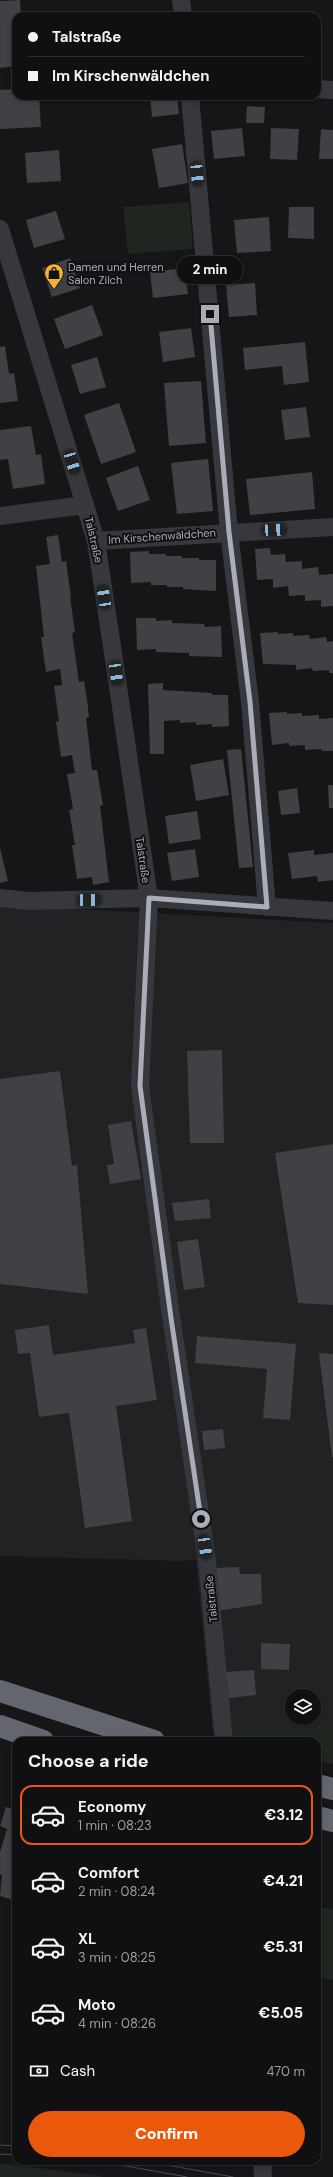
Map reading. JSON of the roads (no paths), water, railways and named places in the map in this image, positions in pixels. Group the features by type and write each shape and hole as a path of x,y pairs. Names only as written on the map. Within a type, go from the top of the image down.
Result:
{"highway":[{"path":"0,1691 142,1737"},
{"path":"0,1726 32,1737"},
{"path":"321,1786 333,1789"},
{"path":"321,1818 333,1821"}],"street":[{"path":"181,0 182,12"},
{"path":"321,89 333,90"},
{"name":"Im Kirschenwäldchen","path":"190,100 229,532 250,698 267,907"},
{"name":"Talstraße","path":"0,229 96,540 149,898 140,1086 172,1328 207,1560 224,1737"},
{"path":"0,516 85,505"},
{"name":"Im Kirschenwäldchen","path":"96,540 333,527"},
{"path":"0,898 29,901 149,898 333,911"},
{"path":"262,2165 263,2177"}],"tram line":[{"path":"0,2145 12,2146"},
{"path":"0,2154 12,2155"},
{"path":"118,2165 187,2177"},
{"path":"167,2165 233,2177"}],"place":[{"name":"Damen und Herren Salon Zilch","path":"54,290"}]}
